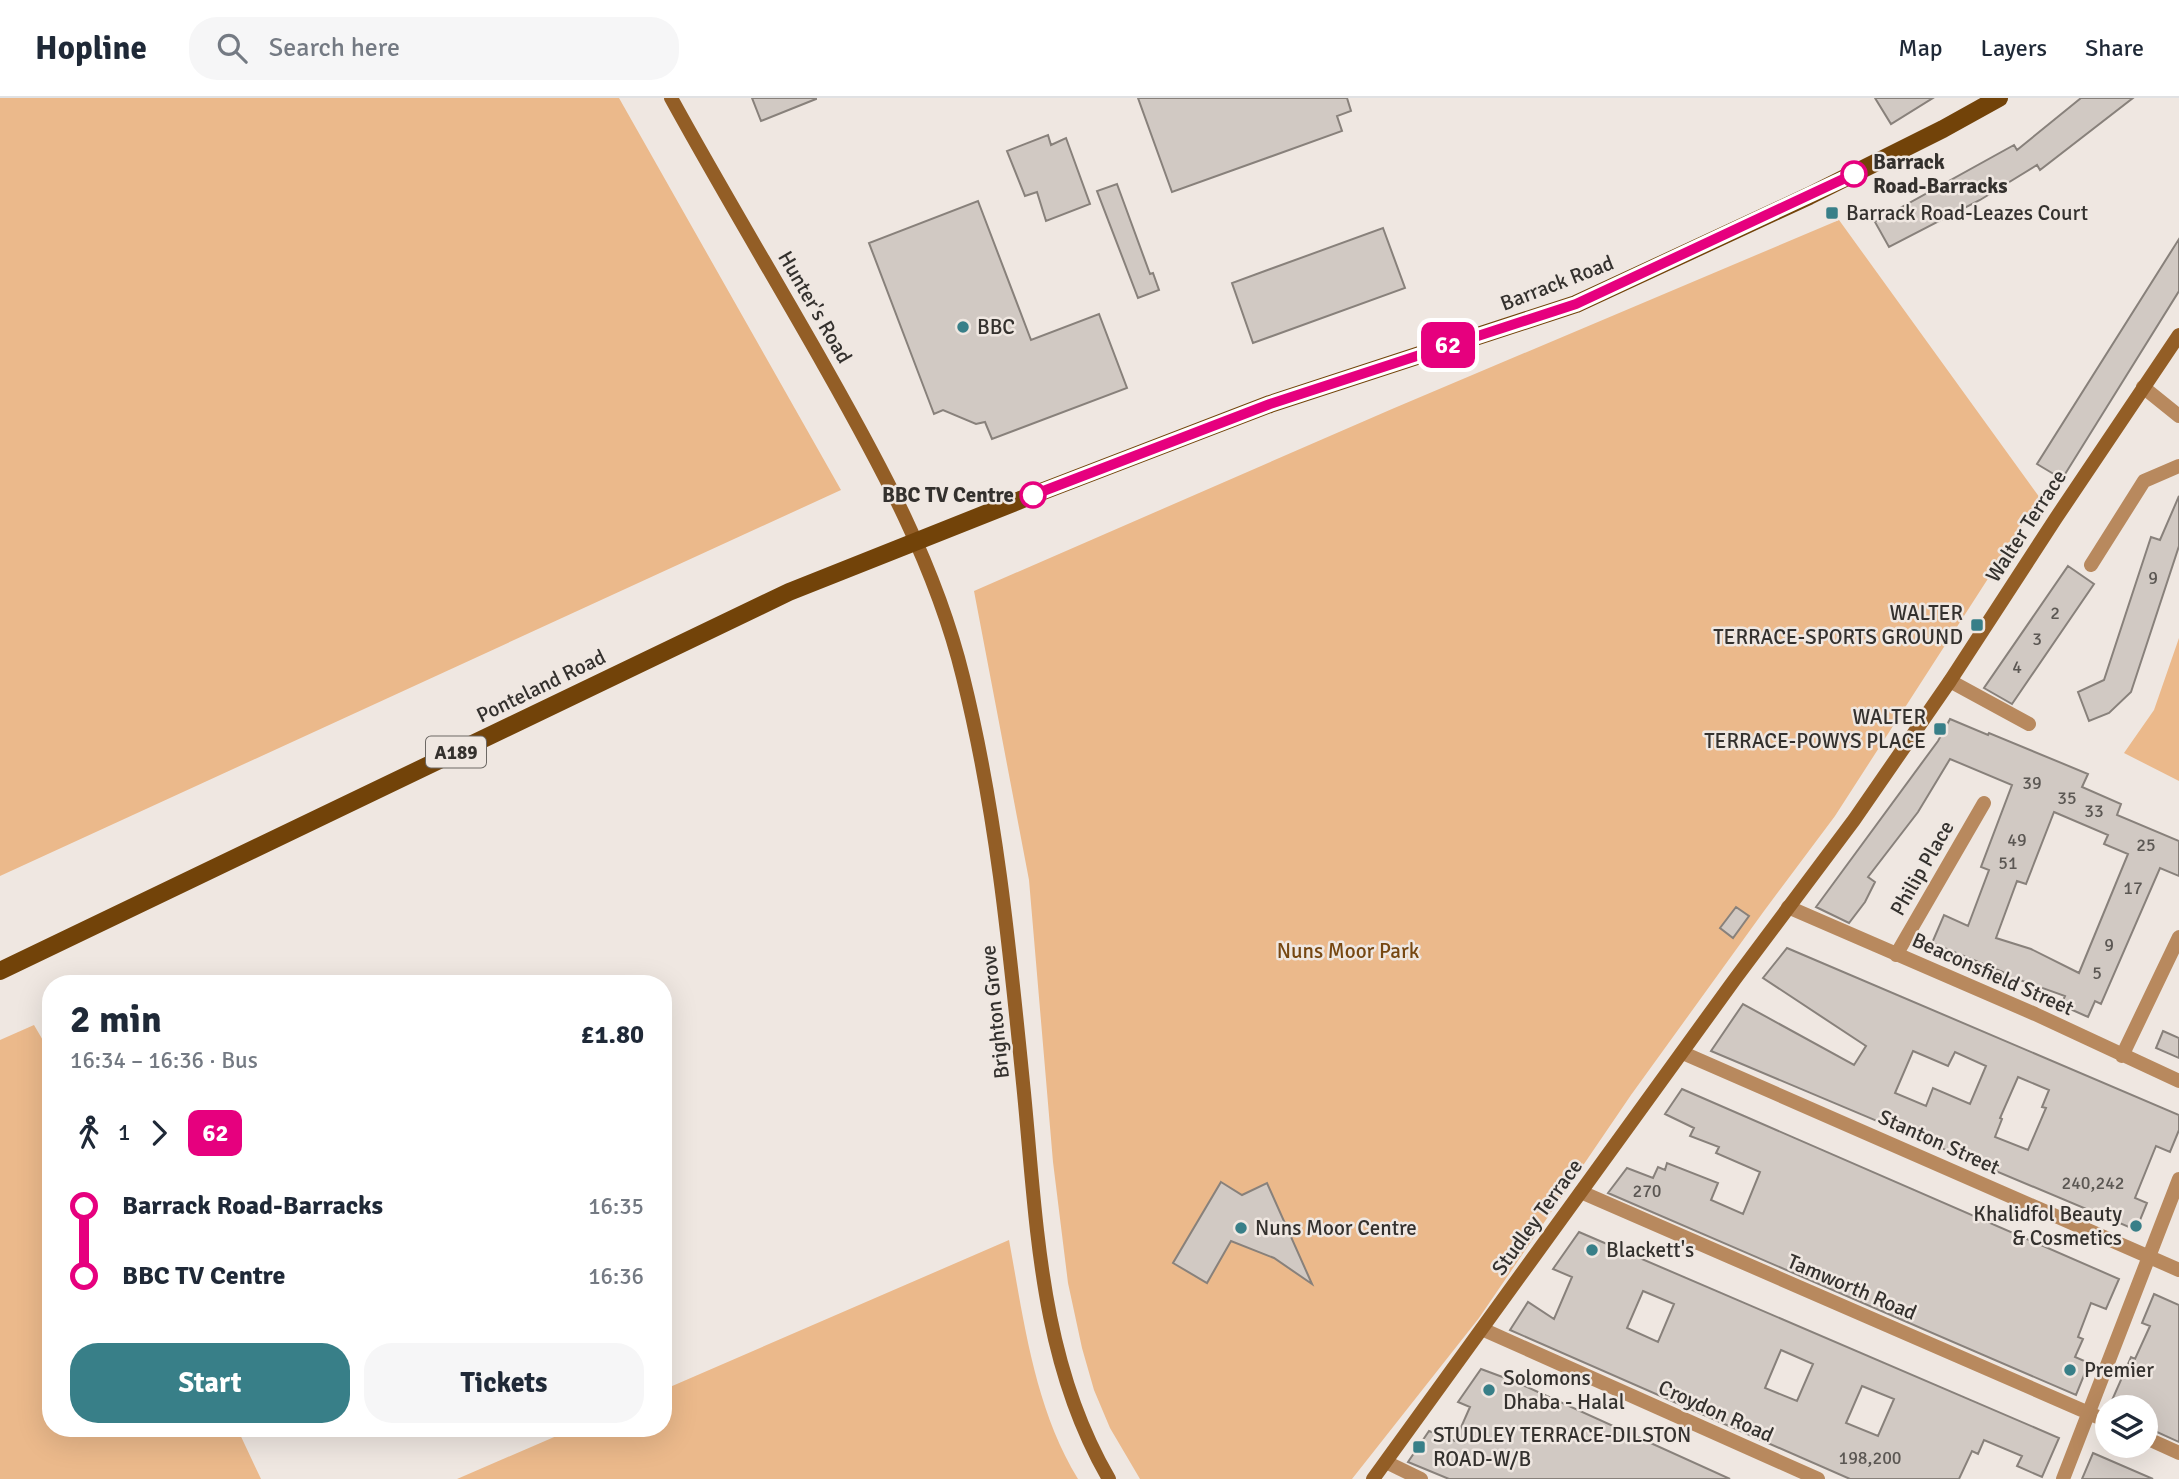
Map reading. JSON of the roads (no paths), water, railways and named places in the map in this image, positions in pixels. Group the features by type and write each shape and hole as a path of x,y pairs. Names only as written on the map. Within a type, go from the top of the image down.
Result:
{"main road":[{"name":"Barrack Road","path":"916,541 1270,404 1576,304 1809,196 1999,98"},
{"name":"Ponteland Road","path":"0,971 779,597 916,541"}],"street":[{"name":"Hunter's Road","path":"671,98 867,442 916,541"},
{"name":"Walter Terrace","path":"1735,979 1854,820 1950,681 2179,335"},
{"path":"2143,387 2179,416"},
{"path":"2091,565 2144,481 2179,466"},
{"name":"Brighton Grove","path":"916,541 943,606 960,664 988,793 1008,936 1042,1273 1052,1329 1083,1432 1109,1479"},
{"path":"1950,681 2029,724"},
{"name":"Philip Place","path":"1896,955 1984,803"},
{"name":"Beaconsfield Street","path":"1788,907 2035,1014 2179,1081"},
{"path":"2122,1056 2179,937"},
{"name":"Studley Terrace","path":"1373,1479 1735,979"},
{"name":"Stanton Street","path":"1683,1053 2179,1270"},
{"path":"2063,1479 2179,1179"},
{"name":"Tamworth Road","path":"1581,1192 2095,1416"},
{"name":"Croydon Road","path":"1482,1329 1818,1479"},
{"path":"2158,1443 2179,1453"},
{"path":"1386,1462 1421,1479"}],"place":[{"name":"Barrack Road-Barracks","path":"1854,174"},
{"name":"Barrack Road-Leazes Court","path":"1832,213"},
{"name":"BBC","path":"963,327"},
{"name":"BBC TV Centre","path":"1033,495"},
{"name":"WALTER TERRACE-SPORTS GROUND","path":"1977,625"},
{"name":"WALTER TERRACE-POWYS PLACE","path":"1940,729"},
{"name":"Khalidfol Beauty & Cosmetics","path":"2136,1226"},
{"name":"Nuns Moor Centre","path":"1241,1228"},
{"name":"Blackett's","path":"1592,1250"},
{"name":"Premier","path":"2070,1370"},
{"name":"Solomons Dhaba - Halal","path":"1489,1390"},
{"name":"STUDLEY TERRACE-DILSTON ROAD-W/B","path":"1419,1447"}],"park label":[{"name":"Nuns Moor Park","path":"1348,951"}]}
